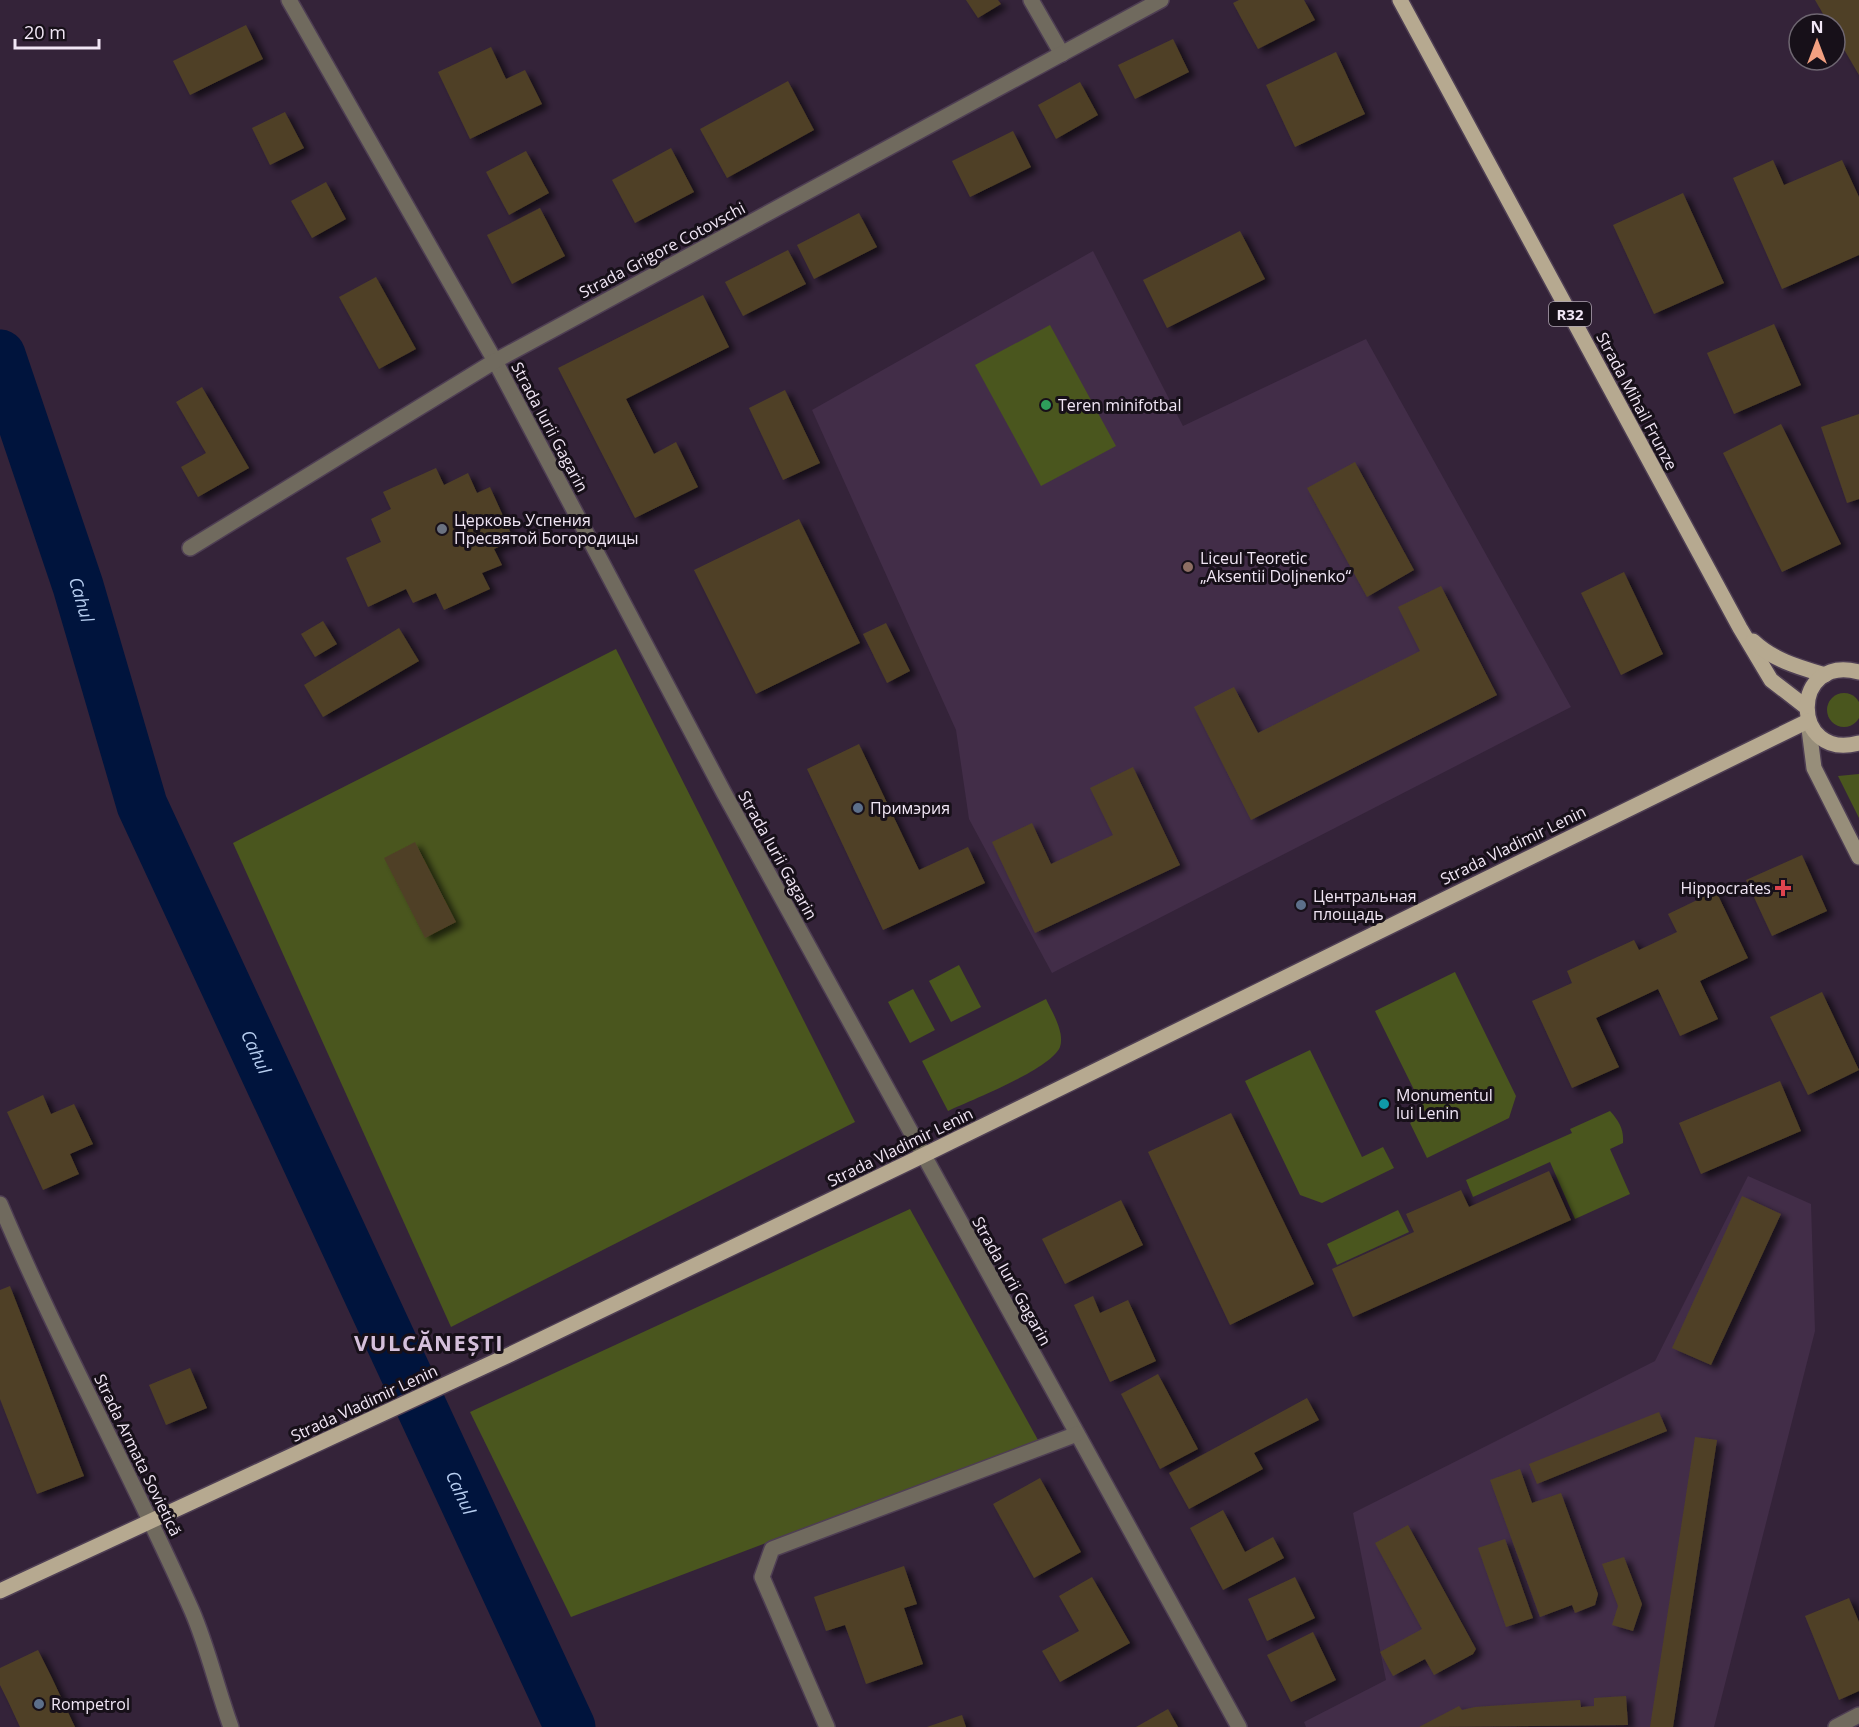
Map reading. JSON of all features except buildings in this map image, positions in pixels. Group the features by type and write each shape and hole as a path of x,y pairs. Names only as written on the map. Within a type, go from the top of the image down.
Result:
{"main road":[{"name":"Strada Mihail Frunze","path":"1400,0 1740,628 1770,680 1807,714"},
{"name":"Strada Mihail Frunze","path":"1740,628 1765,652 1788,663 1825,675"},
{"path":"1859,672 1837,670 1825,675 1815,683 1808,695 1807,714 1817,775 1859,857"},
{"name":"Strada Vladimir Lenin","path":"0,1591 511,1354 922,1156 1807,714"},
{"path":"1807,714 1815,732 1824,740 1848,746 1859,743"}],"street":[{"name":"Strada Iurii Gagarin","path":"289,0 495,361 724,793 922,1156 1239,1727"},
{"path":"1031,0 1062,54"},
{"name":"Strada Grigore Cotovschi","path":"190,548 495,361 1161,0"},
{"name":"Strada Armata Sovietică","path":"0,1204 32,1281 151,1522 193,1613 231,1727"},
{"path":"827,1727 762,1577 772,1549 1077,1434"},
{"path":"1836,1727 1859,1715"}],"shaded area":[{"name":"Liceul Teoretic „Aksentii Doljnenko“","path":"1093,251 1183,426 1366,339 1571,707 1052,973 969,819 956,730 812,410"},
{"path":"1748,1176 1811,1204 1815,1331 1714,1727 1306,1727 1304,1722 1386,1680 1353,1513 1655,1361"}],"green space":[{"name":"Teren minifotbal","path":"1050,325 1116,446 1041,486 975,365"},
{"path":"616,649 855,1122 451,1327 233,843"},
{"path":"1844,693 1856,698 1861,710 1856,722 1844,727 1832,722 1827,710 1832,698"},
{"path":"1859,774 1859,818 1838,776"},
{"path":"959,965 981,1007 951,1022 929,981"},
{"path":"1455,972 1516,1096 1509,1118 1427,1158 1410,1123 1426,1114 1375,1011"},
{"path":"913,989 935,1030 910,1043 888,1002"},
{"path":"1046,999 1061,1035 1060,1047 1054,1056 1010,1083 948,1111 922,1061"},
{"path":"1310,1050 1362,1157 1383,1147 1394,1168 1322,1203 1300,1195 1245,1081"},
{"path":"1610,1111 1620,1126 1623,1143 1610,1149 1630,1194 1575,1219 1550,1162 1473,1197 1466,1180 1572,1133 1570,1129"},
{"path":"910,1209 1038,1440 571,1617 470,1412"},
{"path":"1398,1210 1409,1232 1337,1265 1327,1244"}],"waterway":[{"name":"Cahul","path":"0,355 78,586 142,805 570,1727"}],"place":[{"name":"Teren minifotbal","path":"1046,405"},
{"name":"Церковь Успения Пресвятой Богородицы","path":"442,529"},
{"name":"Liceul Teoretic „Aksentii Doljnenko“","path":"1188,567"},
{"name":"Примэрия","path":"858,808"},
{"name":"Hippocrates","path":"1783,888"},
{"name":"Центральная площадь","path":"1301,905"},
{"name":"Monumentul lui Lenin","path":"1384,1104"},
{"name":"Rompetrol","path":"39,1704"}],"district":[{"name":"VULCĂNEȘTI","path":"429,1342"}]}
